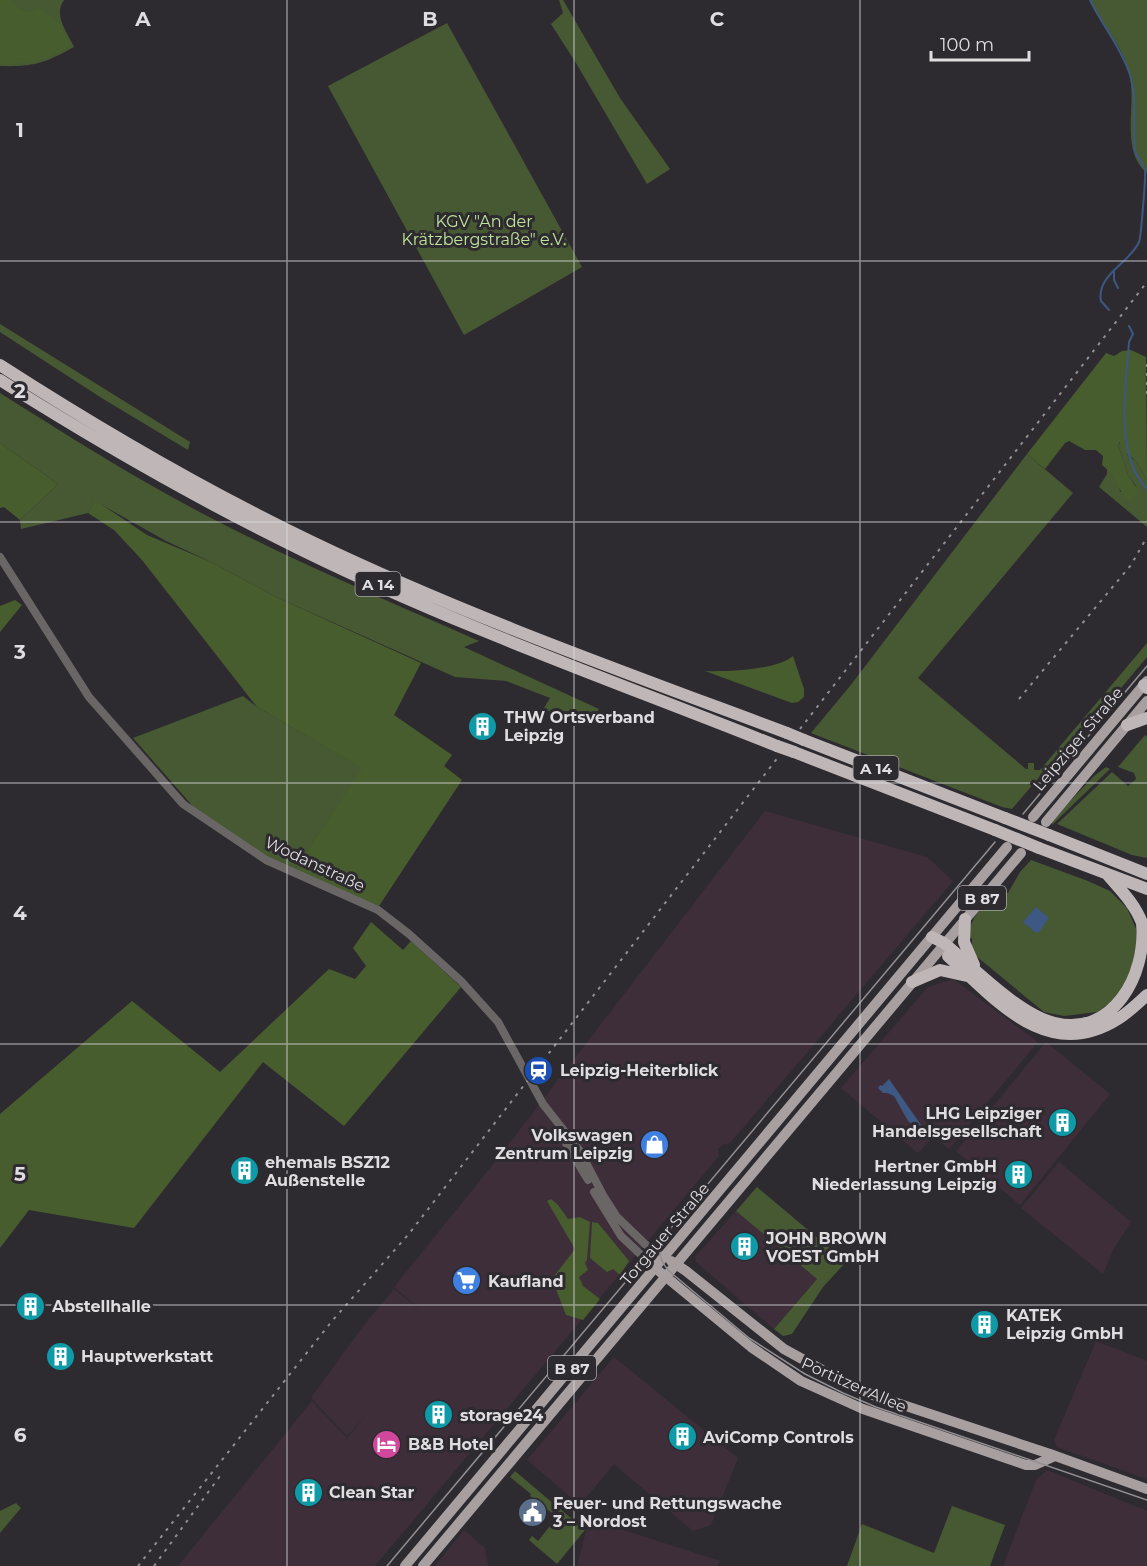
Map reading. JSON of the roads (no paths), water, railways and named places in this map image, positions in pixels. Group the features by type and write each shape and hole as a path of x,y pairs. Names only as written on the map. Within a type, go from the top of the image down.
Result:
{"highway":[{"name":"A 14","path":"0,365 61,404 215,494 313,542 478,615 1147,874"},
{"name":"A 14","path":"0,380 122,455 207,503 306,552 493,633 1147,889"},
{"path":"1126,725 1147,717"},
{"path":"1120,863 1147,864"},
{"path":"912,981 944,970 973,973 1028,1012 1055,1023 1067,1025 1096,1020 1122,1005 1133,992 1140,979 1146,943 1134,906 1107,874"},
{"path":"965,919 964,942 973,973"},
{"path":"932,937 1019,1018 1040,1030 1061,1034 1083,1033 1100,1028 1119,1018 1147,995"}],"main road":[{"name":"Leipziger Straße","path":"1032,817 1146,683"},
{"path":"1046,822 1147,701"},
{"name":"Torgauer Straße","path":"405,1566 1007,847"},
{"name":"B 87","path":"941,946 1021,852"},
{"name":"Torgauer Straße","path":"423,1566 796,1123 941,946"},
{"name":"Wodanstraße","path":"664,1257 676,1264"},
{"name":"Portitzer Allee","path":"676,1264 784,1349 844,1382 873,1395 1055,1456 1147,1490"},
{"name":"Wodanstraße","path":"655,1268 664,1277"},
{"name":"Portitzer Allee","path":"664,1277 756,1351 801,1381 822,1391 873,1413 1016,1462 1035,1465 1055,1456"}],"street":[{"name":"Wodanstraße","path":"0,557 89,697 183,804 266,860 378,910 410,934 461,981 498,1022 531,1084 614,1225 638,1254 655,1268"},
{"name":"Wodanstraße","path":"550,1113 580,1151 617,1217 646,1245 664,1257"}],"water":[{"path":"1036,907 1049,918 1036,933 1023,922"},
{"path":"889,1079 928,1135 924,1135 908,1121 894,1096 883,1093 878,1088"}],"waterway":[{"path":"1090,0 1121,53 1129,72 1134,101 1135,150 1145,170 1139,242 1103,284 1101,301 1109,310"},
{"path":"1114,272 1114,280 1118,288"},
{"path":"1129,326 1133,334 1129,342 1126,378 1124,419 1126,439 1137,475 1147,489"}],"tram line":[{"path":"1023,814 1147,666"},
{"path":"387,1566 995,842"},
{"path":"663,1241 660,1249 661,1257 669,1271 749,1338 805,1374 876,1407 1147,1500"}],"railway":[{"path":"800,729 1147,282"},
{"path":"1147,364 1147,398"},
{"path":"1019,699 1131,565 1147,537"},
{"path":"138,1566 332,1321 408,1235 779,756"},
{"path":"154,1566 223,1472"}],"place":[{"name":"THW Ortsverband Leipzig","path":"483,726"},
{"name":"Leipzig-Heiterblick","path":"539,1070"},
{"name":"LHG Leipziger Handelsgesellschaft","path":"1063,1122"},
{"name":"Volkswagen Zentrum Leipzig","path":"654,1144"},
{"name":"ehemals BSZ12 Außenstelle","path":"244,1171"},
{"name":"Hertner GmbH Niederlassung Leipzig","path":"1018,1175"},
{"name":"JOHN BROWN VOEST GmbH","path":"745,1247"},
{"name":"Kaufland","path":"467,1281"},
{"name":"Abstellhalle","path":"31,1306"},
{"name":"KATEK Leipzig GmbH","path":"985,1324"},
{"name":"Hauptwerkstatt","path":"60,1356"},
{"name":"storage24","path":"439,1415"},
{"name":"AviComp Controls","path":"682,1437"},
{"name":"B&B Hotel","path":"387,1444"},
{"name":"Clean Star","path":"308,1492"},
{"name":"Feuer- und Rettungswache 3 – Nordost","path":"532,1512"}],"park label":[{"name":"KGV \"An der Krätzbergstraße\" e.V.","path":"484,230"}]}
